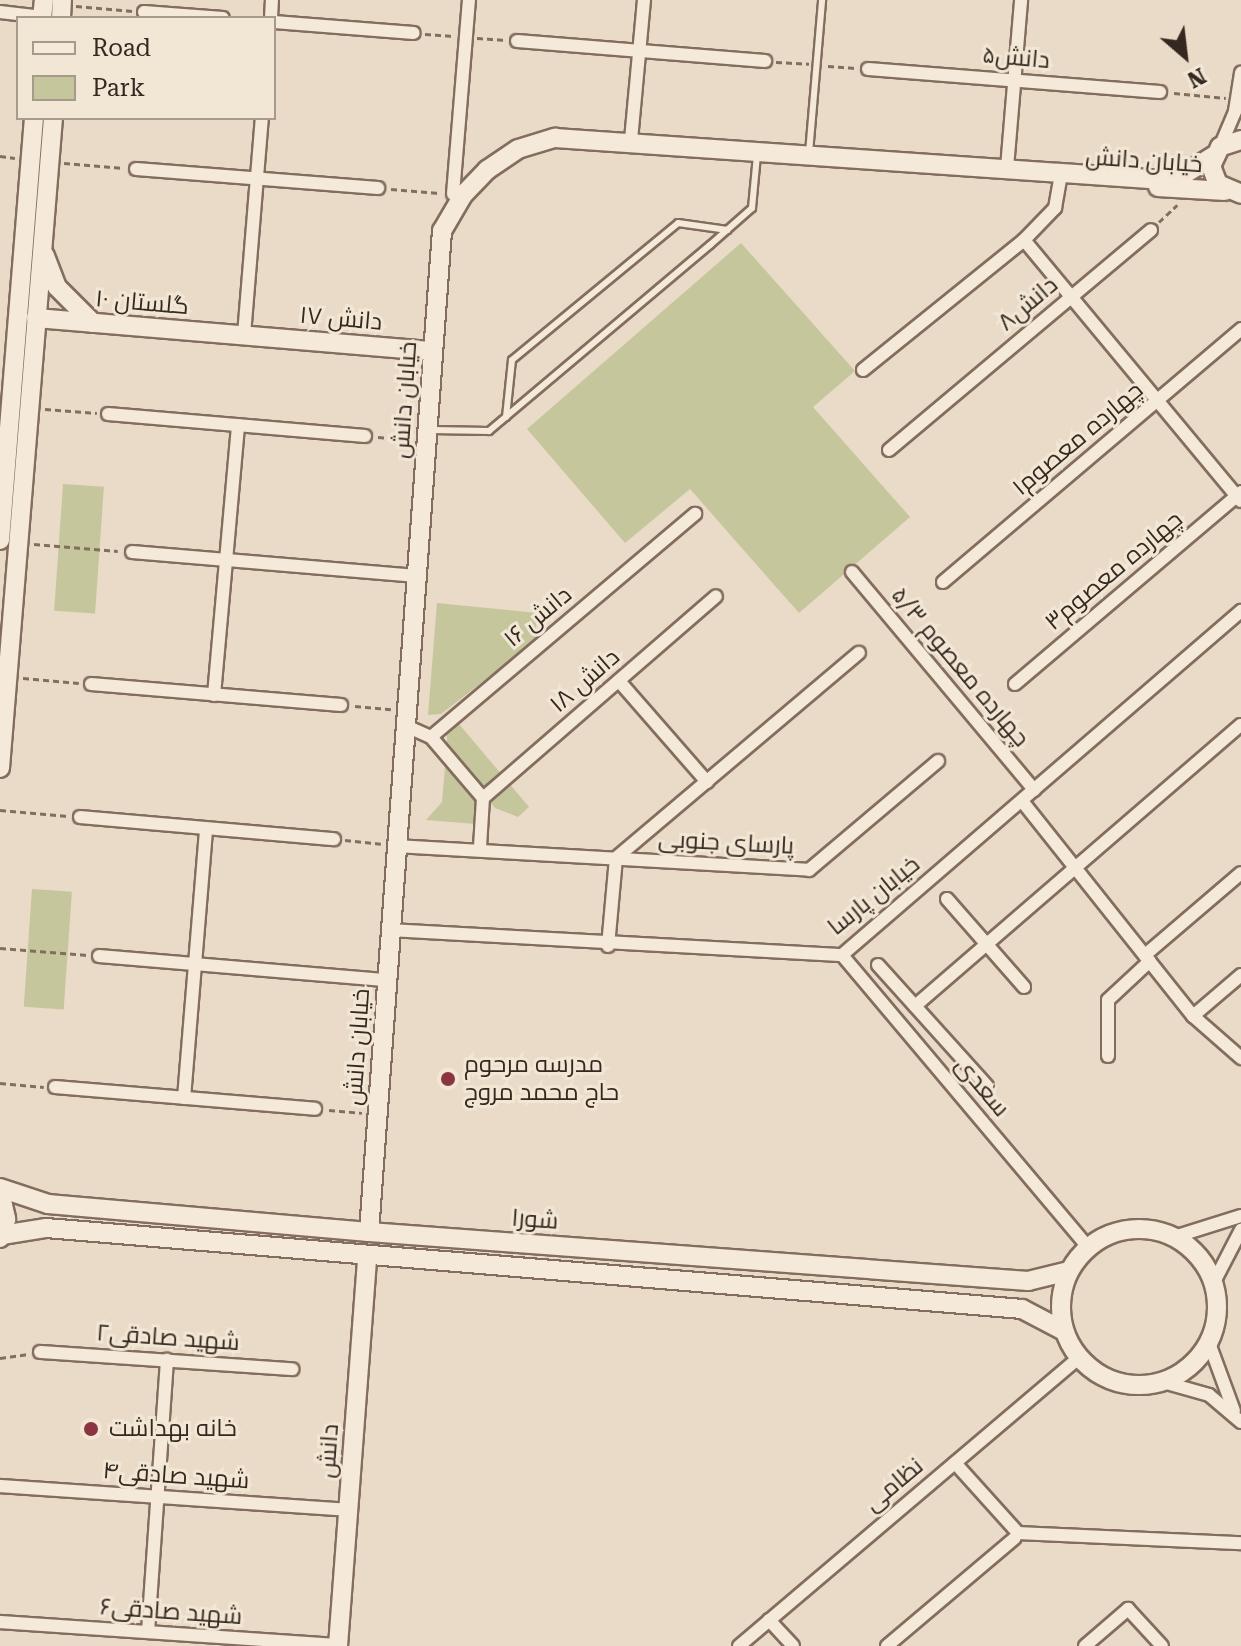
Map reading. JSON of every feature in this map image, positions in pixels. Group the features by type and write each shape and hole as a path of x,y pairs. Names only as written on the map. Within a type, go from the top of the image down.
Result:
{"street":[{"path":"453,194 469,0"},
{"path":"631,140 644,0"},
{"path":"1007,168 1021,0"},
{"path":"0,12 52,10"},
{"path":"144,12 197,16"},
{"path":"276,20 414,33"},
{"path":"517,41 765,61"},
{"name":"دانش۵","path":"868,69 1160,92"},
{"name":"خیابان دانش","path":"369,1232 442,231 463,195 487,170 518,149 555,138 631,140 1164,180 1183,175 1217,152 1238,99 1241,72"},
{"path":"9,542 2,498 5,422 34,120"},
{"path":"53,120 45,264 57,287 93,323"},
{"path":"244,335 262,120"},
{"path":"1236,194 1213,176 1217,152 1241,140"},
{"path":"136,169 378,188"},
{"path":"863,370 1024,240 1055,208 1061,174"},
{"name":"خیابان دانش","path":"1061,174 1077,183 1236,194"},
{"name":"دانش۸","path":"889,450 1151,230"},
{"path":"0,768 7,677 9,542 29,407 45,240"},
{"path":"1024,240 1240,496"},
{"name":"گلستان ۱۰","path":"36,318 244,335"},
{"name":"چهارده معصوم۱","path":"943,582 1241,329"},
{"name":"دانش ۱۷","path":"244,335 433,351"},
{"path":"108,414 365,436"},
{"path":"214,695 238,425"},
{"name":"چهارده معصوم۳","path":"1015,684 1240,496"},
{"name":"دانش ۱۶","path":"431,737 695,514"},
{"path":"132,552 417,576"},
{"name":"چهارده معصوم ۵/۳","path":"852,572 1034,790"},
{"name":"دانش ۱۸","path":"483,798 716,596"},
{"name":"خیابان پارسا","path":"391,930 608,946 842,955 1240,614"},
{"path":"608,946 616,858 859,653"},
{"path":"619,681 707,782"},
{"path":"91,684 341,705"},
{"path":"406,718 431,737 483,798 480,847"},
{"path":"915,1006 1241,725"},
{"name":"پارسای جنوبی","path":"397,846 480,847 809,870 938,761"},
{"path":"1022,801 1193,1016 1241,1058"},
{"path":"80,817 334,839"},
{"path":"184,1098 206,829"},
{"path":"1108,1056 1108,1000 1147,958 1241,873"},
{"path":"947,899 1024,987"},
{"name":"سعدی","path":"842,955 1088,1247"},
{"path":"99,956 387,980"},
{"path":"878,965 987,1086"},
{"path":"1193,1016 1241,975"},
{"path":"55,1087 315,1109"},
{"path":"0,1190 6,1219 1,1237 46,1228 367,1259 1024,1310 1064,1331"},
{"name":"شورا","path":"0,1190 48,1204 369,1232 1028,1281 1069,1271"},
{"path":"1174,1237 1241,1216"},
{"path":"1163,1382 1190,1367 1209,1343 1217,1313 1214,1282 1198,1256 1174,1237 1145,1229 1115,1232 1088,1247 1069,1271 1060,1301 1064,1331 1078,1358 1103,1377 1132,1385 1163,1382 1209,1395 1239,1420"},
{"path":"1214,1282 1241,1230"},
{"name":"دانش","path":"338,1646 367,1259"},
{"path":"1024,1310 1031,1296 1028,1281"},
{"path":"1209,1343 1239,1420"},
{"name":"شهید صادقی۲","path":"40,1352 292,1369"},
{"name":"نظامی","path":"739,1646 1078,1358"},
{"path":"148,1632 167,1360"},
{"path":"955,1463 1018,1533 1241,1543"},
{"name":"شهید صادقی۴","path":"0,1486 348,1510"},
{"path":"887,1646 1015,1538"},
{"path":"1085,1646 1128,1609 1162,1646"},
{"path":"769,1620 793,1646"},
{"name":"شهید صادقی۶","path":"0,1622 338,1646"}],"lane":[{"path":"809,153 822,0"},
{"path":"427,436 489,431 728,230 752,208 758,149"},
{"path":"506,417 512,360 678,223 728,230"}],"path":[{"path":"52,10 144,12"},
{"path":"414,33 517,41"},
{"path":"765,61 868,69"},
{"path":"1160,92 1238,99"},
{"path":"49,162 136,169"},
{"path":"378,188 453,194"},
{"path":"1151,230 1194,189"},
{"path":"29,407 108,414"},
{"path":"365,436 427,436"},
{"path":"9,542 132,552"},
{"path":"7,677 91,684"},
{"path":"341,705 406,718"},
{"path":"0,810 80,817"},
{"path":"334,839 397,846"},
{"path":"0,948 99,956"},
{"path":"0,1083 55,1087"},
{"path":"315,1109 377,1114"},
{"path":"0,1358 40,1352"}],"green space":[{"path":"741,243 855,371 813,407 910,517 799,613 690,489 625,543 527,429"},
{"path":"63,484 104,487 95,614 54,611"},
{"path":"437,603 537,613 535,641 441,714 428,715"},
{"path":"459,724 529,807 518,817 495,808 447,751 447,735"},
{"path":"445,767 476,800 475,824 426,820 442,802"},
{"path":"32,889 72,892 64,1010 24,1007"}],"place":[{"name":"مدرسه مرحوم حاج محمد مروج","path":"448,1079"},
{"name":"خانه بهداشت","path":"91,1429"}]}
